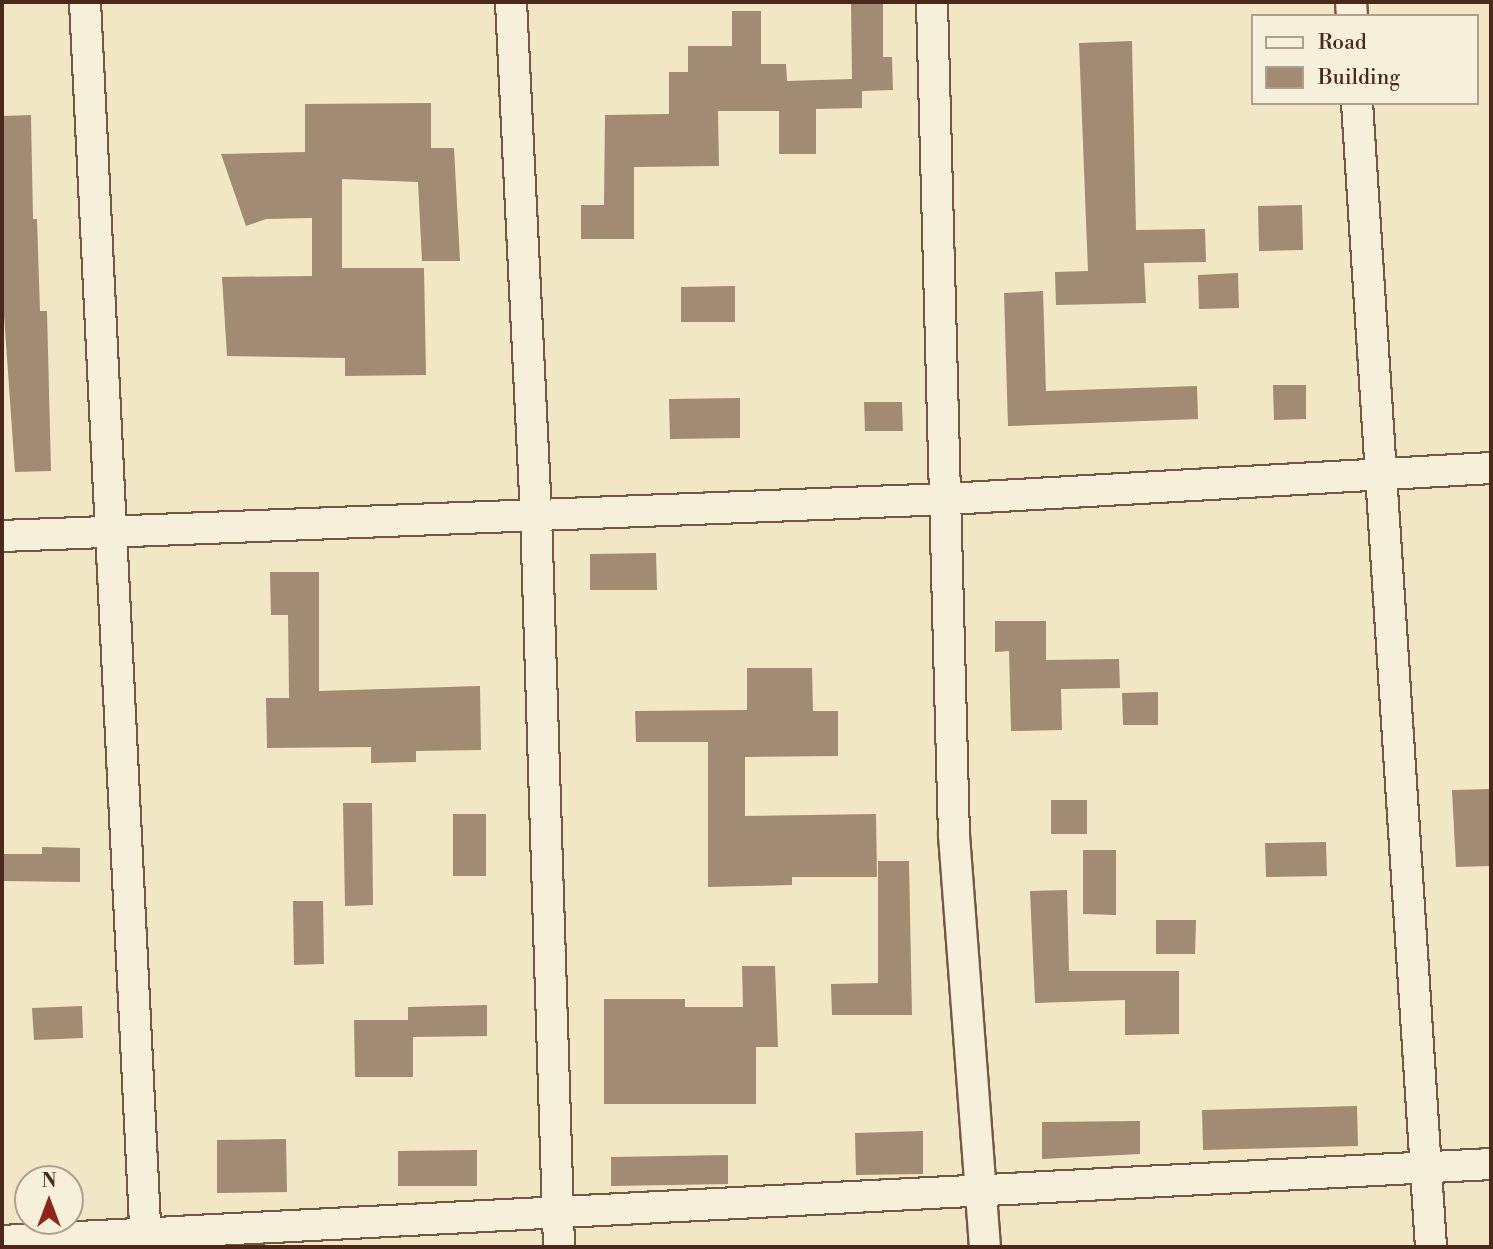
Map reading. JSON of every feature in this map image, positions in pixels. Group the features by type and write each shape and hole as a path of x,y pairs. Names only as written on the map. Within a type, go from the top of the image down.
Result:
{"street":[{"path":"85,2 145,1240"},
{"path":"511,2 536,515 559,1247"},
{"path":"932,2 954,835 983,1192 985,1247"},
{"path":"1357,105 1431,1247"},
{"path":"2,536 947,499 1491,468"},
{"path":"2,1241 145,1240 556,1213 1491,1164"}],"building":[{"path":"851,2 883,2 883,57 892,57 893,90 862,91 862,108 816,109 816,154 779,154 779,111 718,111 719,166 634,167 634,239 581,239 581,205 604,205 605,115 669,114 669,72 688,72 688,46 732,46 732,11 761,11 761,64 786,64 787,81 852,79"},
{"path":"1132,41 1136,230 1205,229 1206,262 1144,263 1146,303 1056,305 1055,272 1088,271 1079,43"},
{"path":"431,103 431,148 454,148 460,261 422,261 418,182 342,179 342,268 424,268 426,375 345,376 345,358 227,356 222,277 312,276 312,218 266,219 246,226 221,154 305,152 305,104"},
{"path":"31,115 33,219 37,219 40,311 47,311 51,471 15,472 2,287 2,116"},
{"path":"1302,205 1303,250 1259,251 1258,206"},
{"path":"1238,273 1239,308 1199,309 1198,275"},
{"path":"735,286 735,322 681,322 681,287"},
{"path":"1043,291 1046,391 1197,386 1198,419 1008,426 1004,293"},
{"path":"1273,385 1306,385 1306,419 1274,420"},
{"path":"740,398 740,438 670,439 669,399"},
{"path":"864,402 902,402 903,431 865,431"},
{"path":"656,553 657,590 590,590 590,554"},
{"path":"270,572 319,572 319,691 480,686 481,750 416,751 416,762 371,763 371,747 267,748 266,698 289,698 288,615 271,615"},
{"path":"995,621 1046,621 1046,660 1119,659 1120,688 1061,689 1062,730 1011,731 1009,651 995,652"},
{"path":"747,668 812,668 813,711 838,711 838,756 745,757 745,816 876,814 877,877 792,877 792,885 708,887 708,742 636,742 635,711 747,710"},
{"path":"1158,692 1158,725 1123,725 1122,693"},
{"path":"1491,789 1491,866 1456,867 1452,790"},
{"path":"1051,800 1087,800 1087,834 1051,834"},
{"path":"343,803 372,803 373,905 345,906"},
{"path":"453,814 486,814 486,876 453,876"},
{"path":"1326,842 1327,876 1266,877 1265,843"},
{"path":"42,847 80,848 80,882 2,881 2,854 42,854"},
{"path":"1083,850 1116,850 1116,915 1083,914"},
{"path":"878,861 909,861 912,1015 832,1015 831,984 878,983"},
{"path":"1067,890 1069,971 1179,971 1179,1034 1125,1035 1125,1000 1035,1003 1030,891"},
{"path":"293,901 323,901 324,964 294,965"},
{"path":"1156,920 1196,920 1195,954 1156,954"},
{"path":"742,966 775,966 778,1047 756,1047 756,1104 604,1104 604,999 685,999 685,1007 743,1007"},
{"path":"487,1005 487,1036 413,1037 413,1077 355,1077 354,1020 408,1020 408,1007"},
{"path":"82,1006 83,1038 34,1040 32,1008"},
{"path":"1357,1106 1358,1146 1203,1150 1202,1110"},
{"path":"1140,1121 1140,1154 1042,1159 1042,1122"},
{"path":"923,1131 923,1174 856,1175 855,1133"},
{"path":"286,1139 287,1192 217,1193 217,1140"},
{"path":"477,1150 477,1186 398,1186 398,1151"},
{"path":"728,1155 728,1184 611,1186 611,1157"}]}
